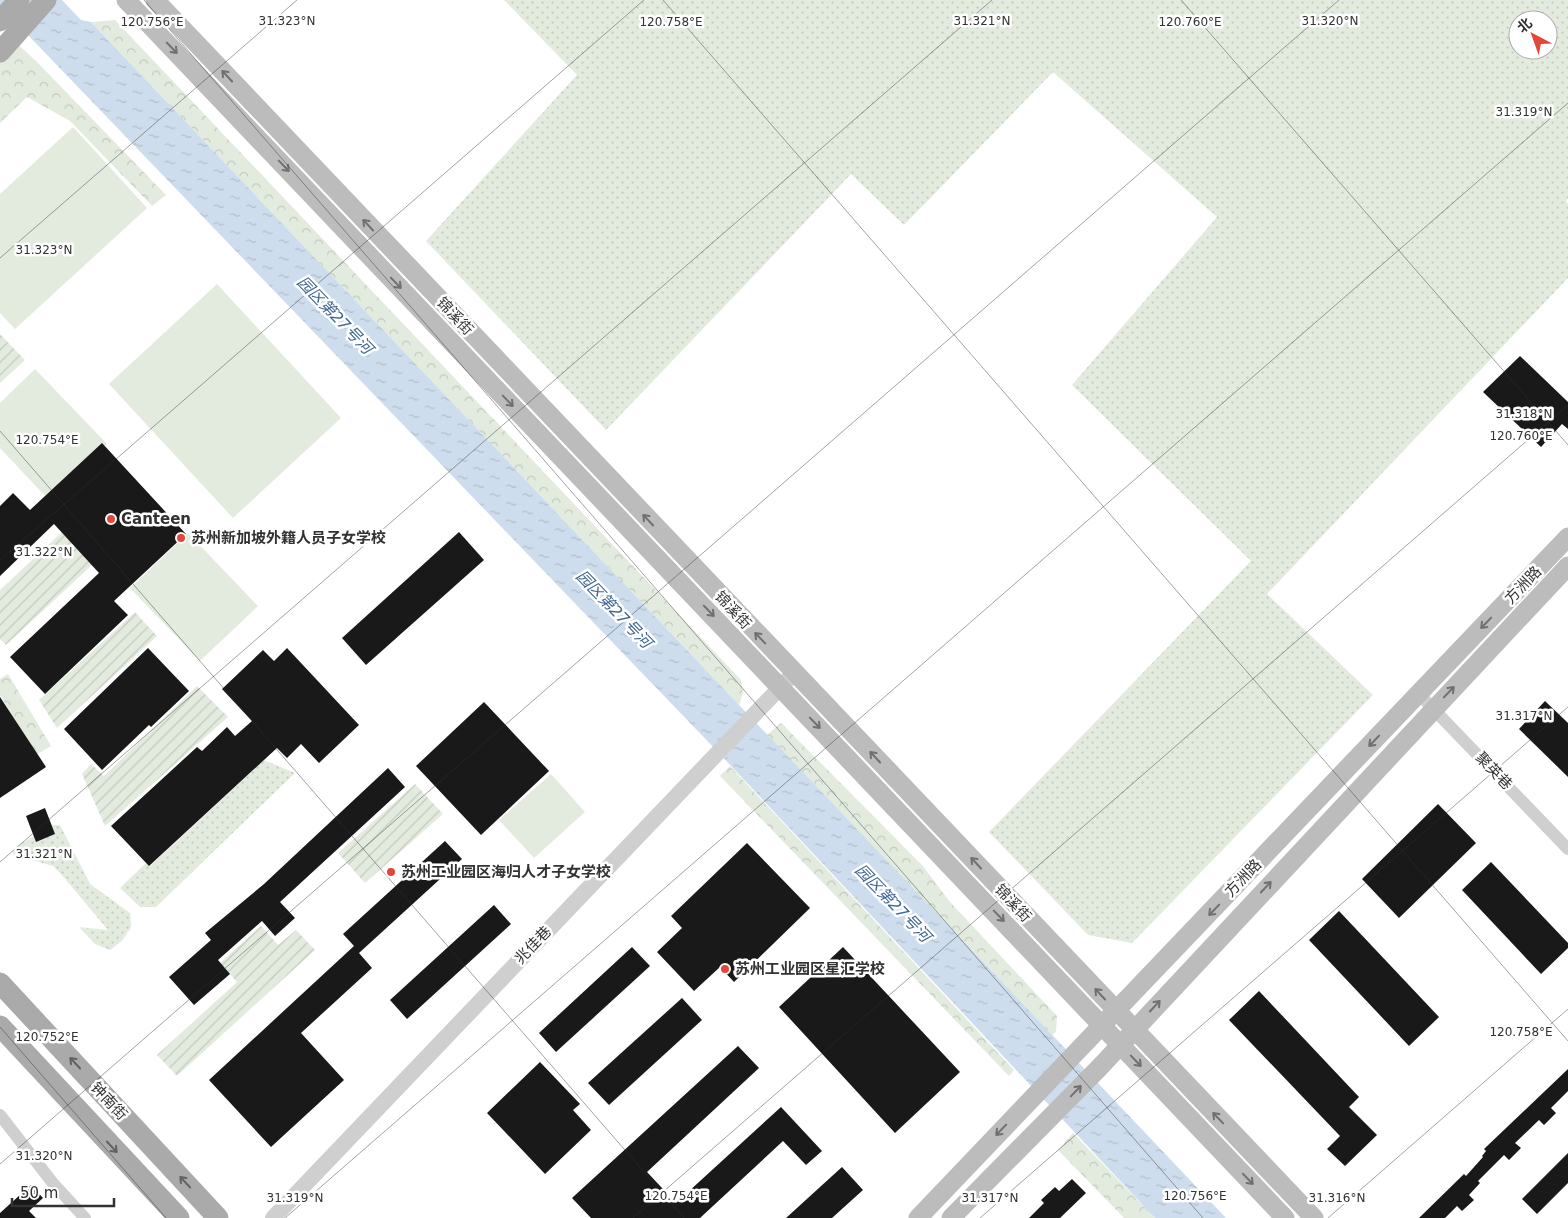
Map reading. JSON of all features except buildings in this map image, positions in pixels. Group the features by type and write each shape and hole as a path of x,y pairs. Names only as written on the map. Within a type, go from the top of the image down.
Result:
{"main road":[{"path":"0,52 7,24 19,0"},
{"path":"7,24 46,0"},
{"name":"锦溪街","path":"126,0 1285,1218"},
{"name":"锦溪街","path":"155,0 1314,1218"},
{"name":"方洲路","path":"918,1218 1568,538"},
{"name":"方洲路","path":"952,1218 1098,1068 1568,566"},
{"name":"钟南街","path":"0,983 218,1218"},
{"name":"钟南街","path":"0,1026 178,1218"}],"street":[{"name":"兆佳巷","path":"273,1218 794,673"},
{"name":"聚英巷","path":"1419,694 1568,849"},
{"path":"0,1115 52,1182 85,1218"}],"green space":[{"path":"504,0 1568,0 1568,198 1566,201 1568,204 1568,278 1267,594 1373,695 1132,943 1088,935 989,832 1251,561 1072,385 1217,217 1053,72 904,225 851,174 606,430 426,241 577,75"},
{"path":"115,20 741,680 743,693 739,705 91,22"},
{"path":"12,39 36,61 166,195 152,206 70,121 27,97 0,123 0,52"},
{"path":"73,127 147,208 15,329 0,313 0,194"},
{"path":"217,284 341,418 233,518 109,384"},
{"path":"0,334 25,360 0,383"},
{"path":"35,369 107,444 49,500 0,448 0,403"},
{"path":"62,532 92,565 6,645 0,639 0,590"},
{"path":"188,533 258,606 200,661 130,588"},
{"path":"135,612 157,636 57,728 39,700"},
{"path":"8,674 51,746 36,755 0,695 0,679"},
{"path":"197,686 228,717 105,826 82,774 91,764 104,776"},
{"path":"781,723 922,865 950,902 1057,1016 1056,1032 1052,1035 767,735"},
{"path":"264,760 295,773 156,907 140,907 120,888 146,863 150,866"},
{"path":"730,766 1014,1070 1009,1076 720,776"},
{"path":"551,774 585,812 534,858 499,820"},
{"path":"415,784 443,814 365,883 338,853"},
{"path":"51,825 60,825 90,884 130,913 131,927 122,941 110,950 95,944 79,927 108,930 53,866 13,855 14,848 34,836 36,842 55,834"},
{"path":"261,926 278,945 296,930 315,950 177,1076 157,1055 237,982 220,963"},
{"path":"1073,1133 1155,1218 1124,1218 1058,1150"}],"water":[{"name":"园区第27号河","path":"0,0 62,0 81,20 91,22 1226,1218 1155,1218 718,752 0,6"}],"place":[{"name":"Canteen","path":"111,519"},
{"name":"苏州新加坡外籍人员子女学校","path":"181,538"},
{"name":"苏州工业园区海归人才子女学校","path":"391,872"},
{"name":"苏州工业园区星汇学校","path":"725,969"}]}
